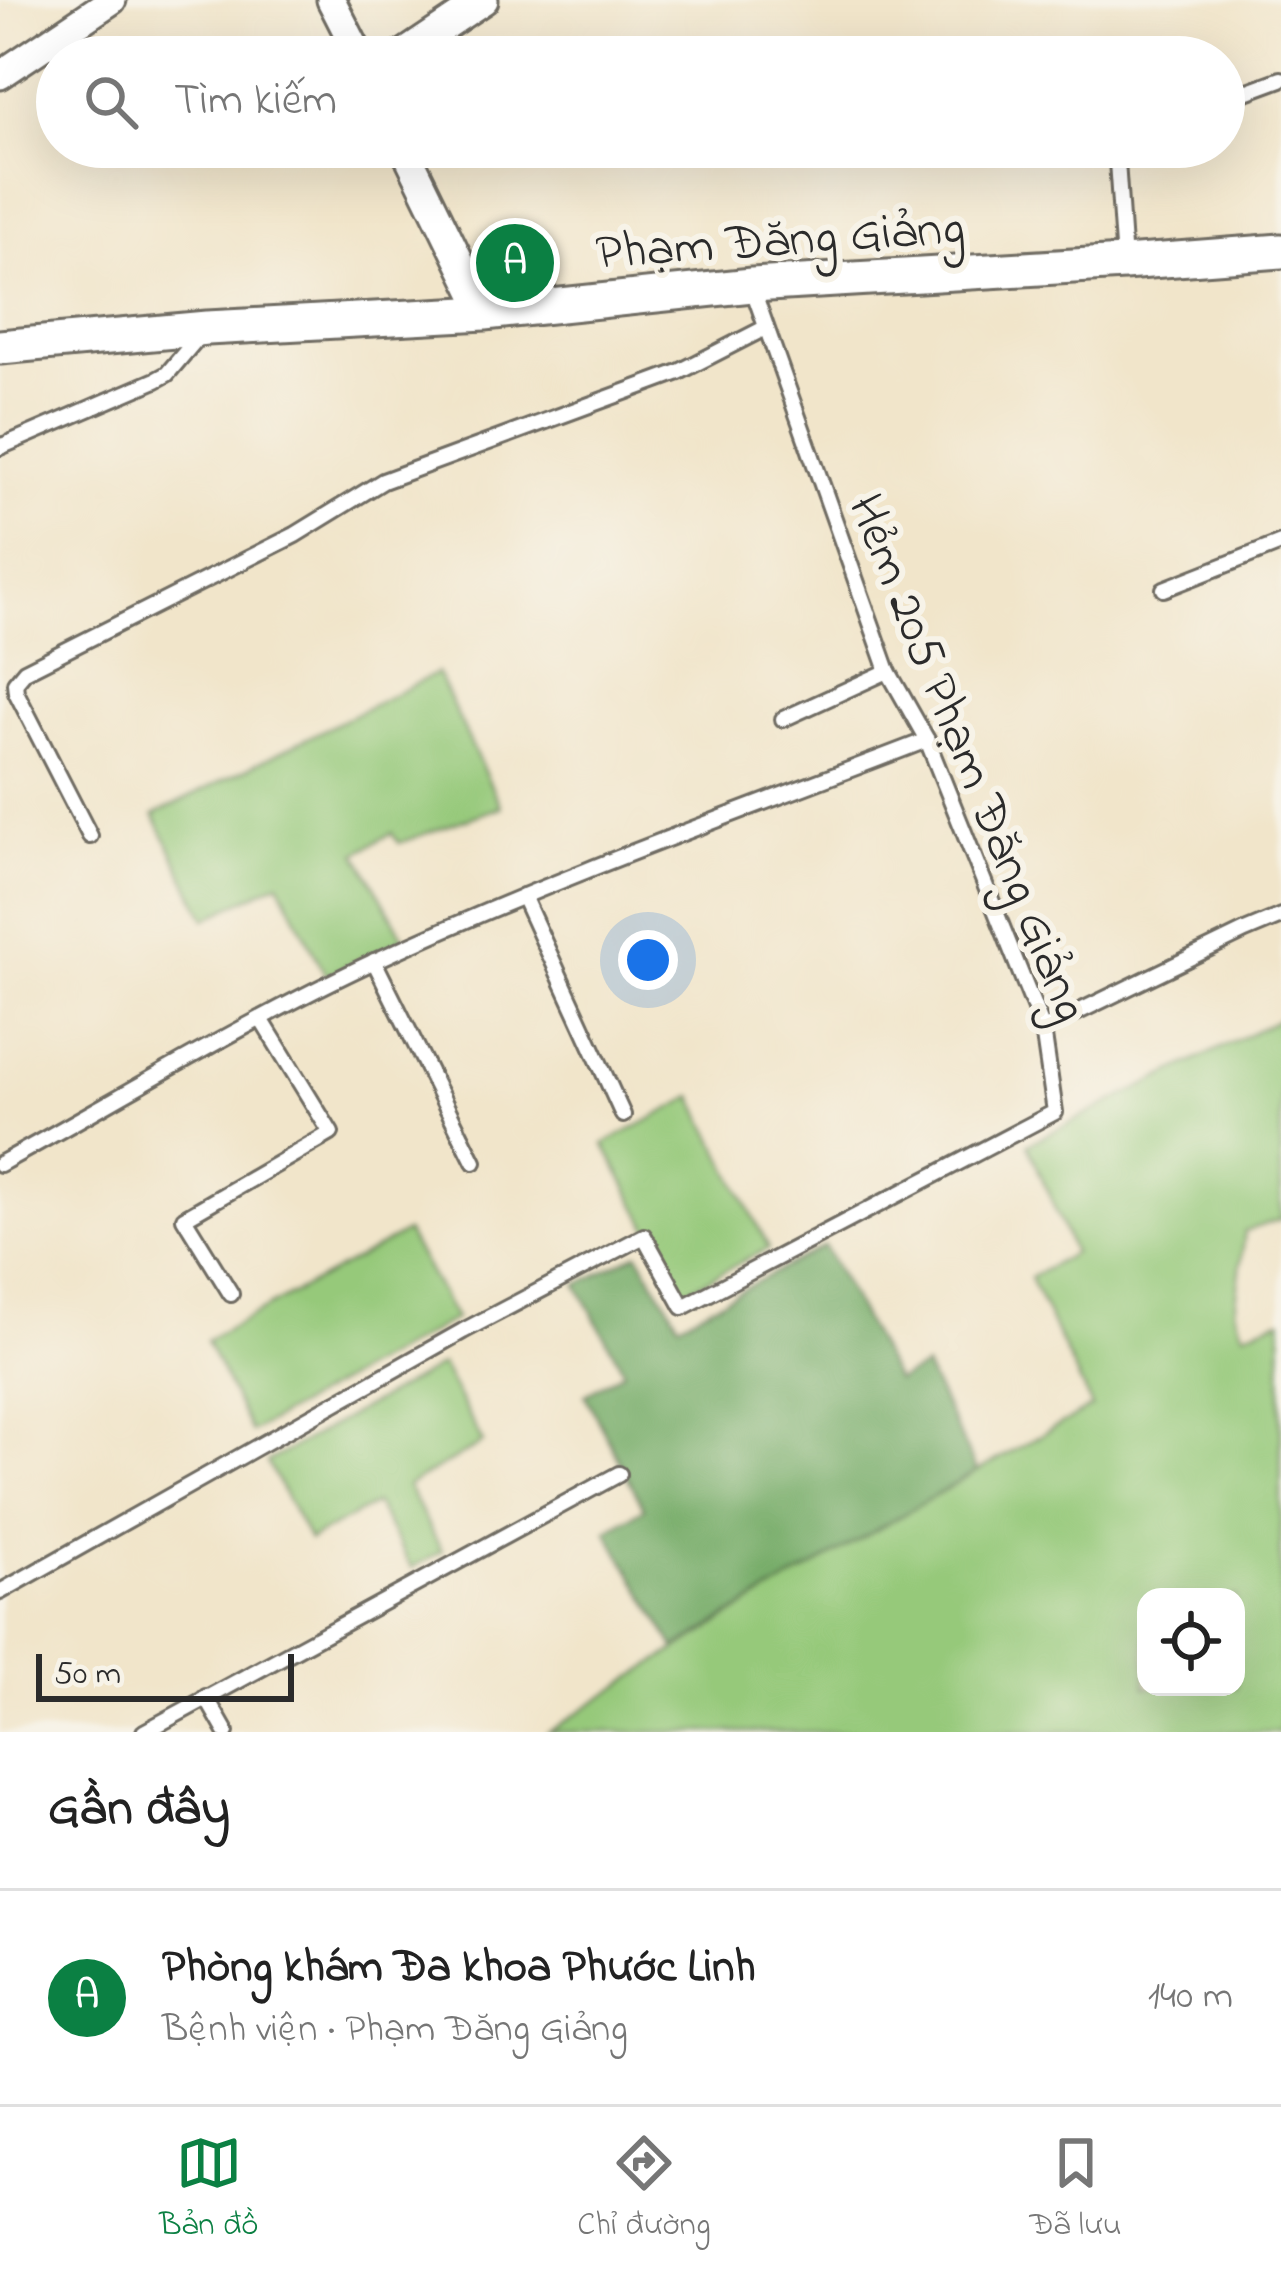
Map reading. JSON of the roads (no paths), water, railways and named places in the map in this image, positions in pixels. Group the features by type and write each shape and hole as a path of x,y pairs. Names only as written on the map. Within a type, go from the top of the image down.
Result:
{"street":[{"path":"72,36 112,0"},
{"path":"331,0 349,36"},
{"path":"430,36 484,0"},
{"path":"0,75 36,58"},
{"path":"414,168 485,313"},
{"name":"Phạm Đăng Giảng","path":"0,347 207,328 485,313 752,285 1281,251"}],"lane":[{"path":"1245,92 1281,79"},
{"path":"1117,168 1124,263"},
{"name":"Hẻm 205 Phạm Đăng Giảng","path":"5,1590 463,1331 644,1236 683,1307 1054,1112 1043,1029 927,740 888,671 752,285"},
{"path":"0,447 156,380 207,328"},
{"path":"90,836 16,692 15,683 25,671 295,535 383,481 679,372 765,328"},
{"path":"1164,590 1281,543"},
{"path":"782,719 888,671"},
{"path":"0,1164 374,962 523,896 927,740"},
{"path":"523,896 623,1115"},
{"path":"1043,1029 1281,916"},
{"path":"374,962 474,1162"},
{"path":"231,1294 184,1218 331,1133 261,1019"},
{"path":"144,1732 619,1474"},
{"path":"0,1569 5,1590"},
{"path":"206,1697 226,1732"}],"place":[{"name":"Phòng khám Đa khoa Phước Linh","path":"515,263"}]}
